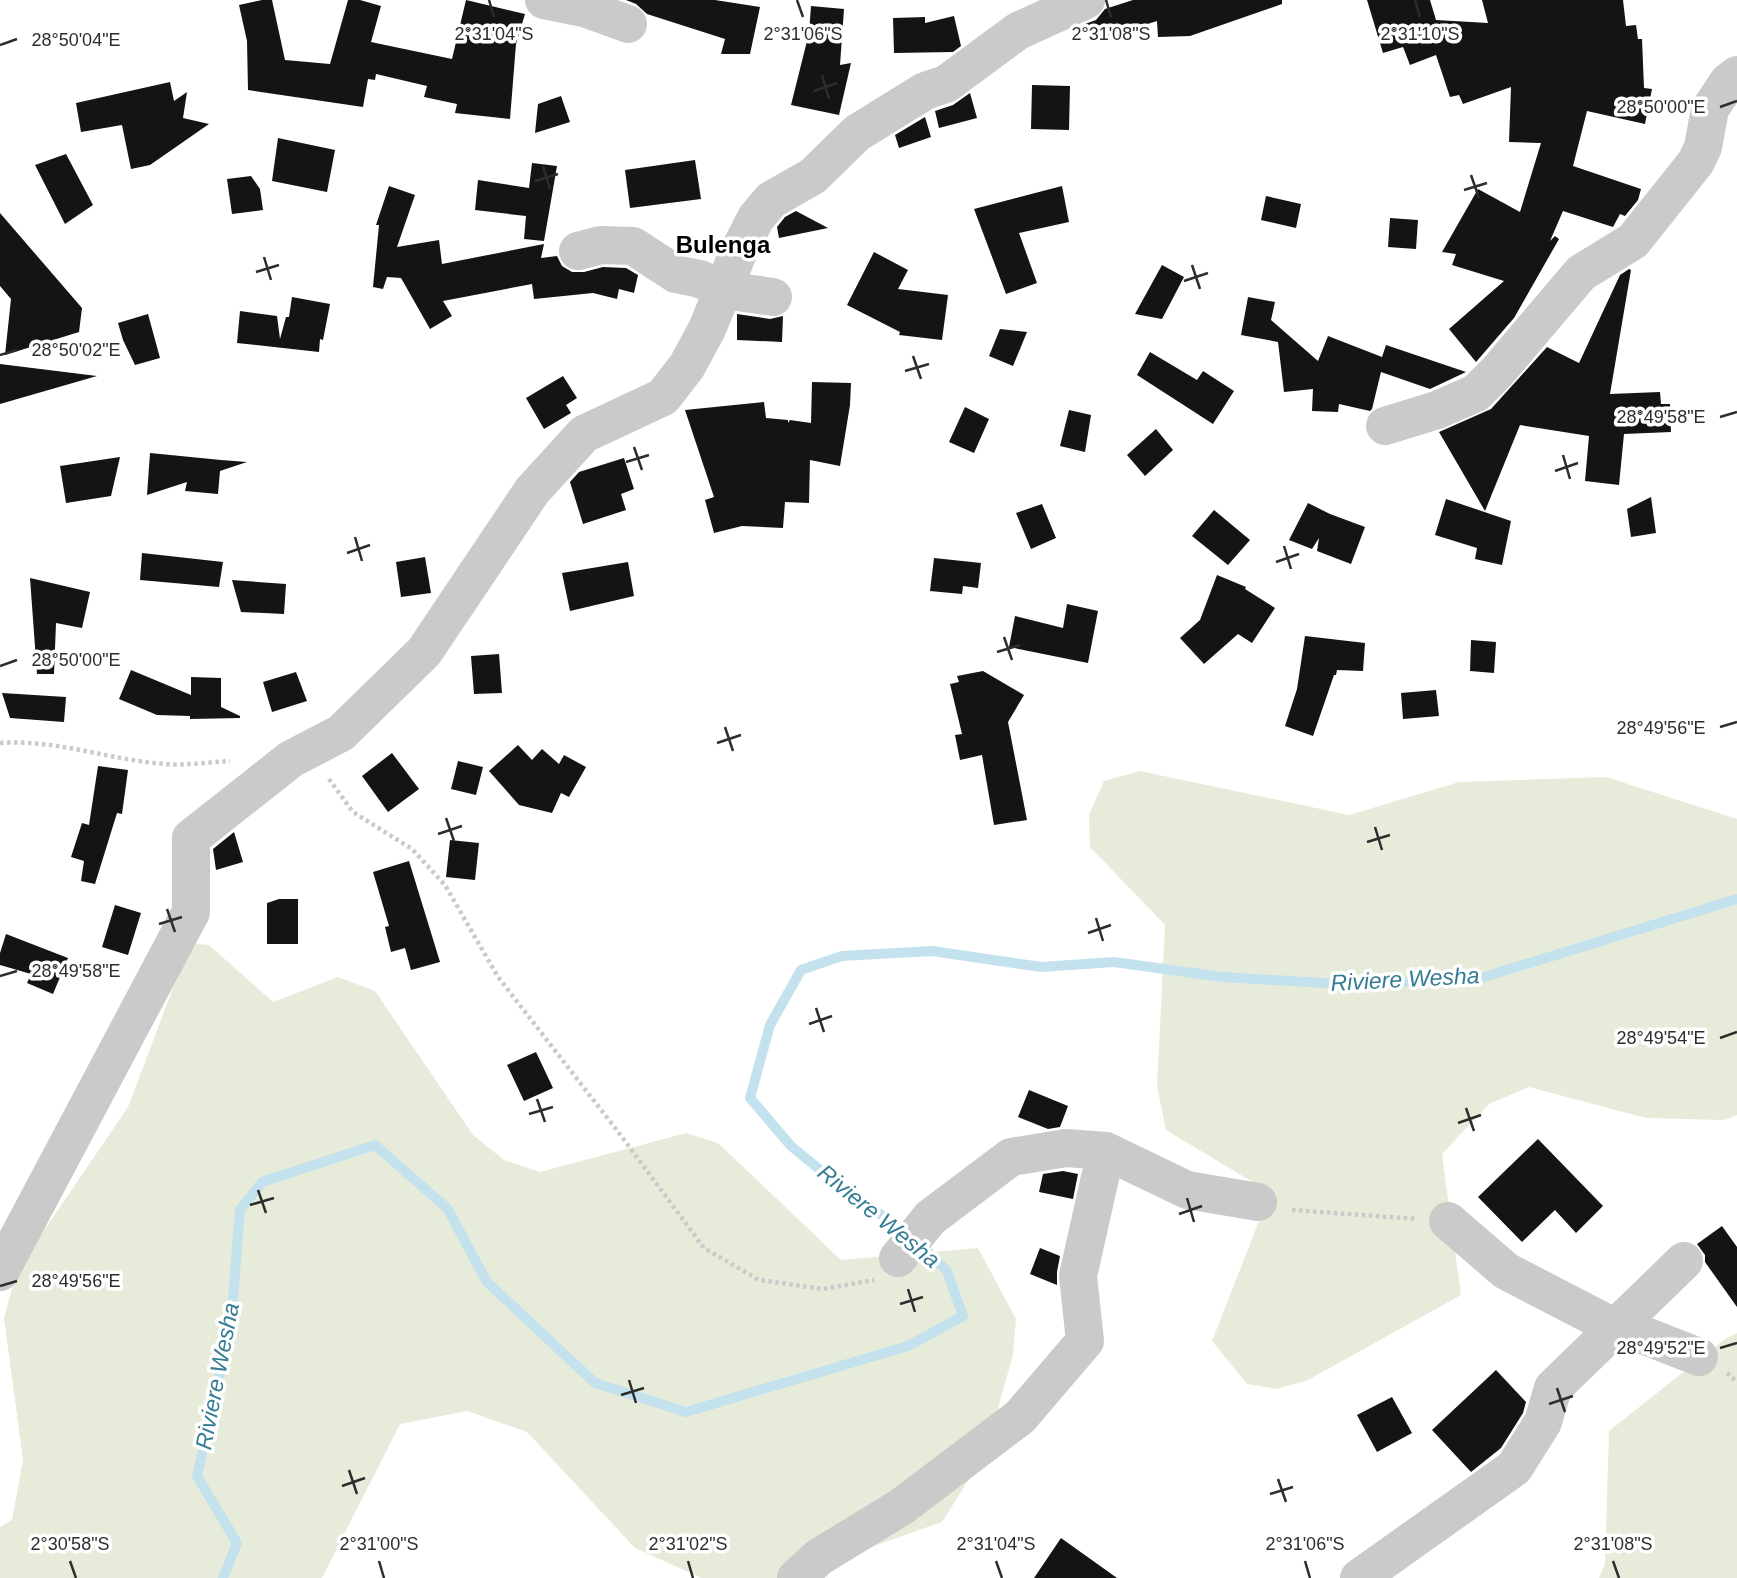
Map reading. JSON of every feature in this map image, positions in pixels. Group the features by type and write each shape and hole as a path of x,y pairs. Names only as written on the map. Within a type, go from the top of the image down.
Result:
{"street":[{"path":"544,0 584,8 628,24"},
{"path":"0,1272 191,912 191,838 291,759 341,733 424,652 533,491 584,434 663,397 687,366 724,290 738,253 756,218 771,200 813,176 856,133 925,91 946,83 1018,31 1086,0"},
{"path":"1385,426 1437,410 1476,393 1581,273 1633,241 1696,162 1703,146 1710,109 1728,82 1737,75"},
{"path":"578,251 601,245 633,246 677,275 700,279 724,290 773,297"},
{"path":"898,1258 930,1218 1012,1157 1066,1147 1106,1151 1187,1190 1258,1202"},
{"path":"796,1578 819,1557 901,1507 1020,1417 1085,1341 1079,1276 1106,1151"},
{"path":"1448,1221 1506,1271 1616,1328 1699,1357"},
{"path":"1359,1578 1514,1468 1543,1422 1553,1388 1684,1261"}],"path":[{"path":"0,743 21,742 80,749 128,760 168,765 291,759 319,766 353,812 412,849 445,886 498,977 704,1248 759,1280 823,1289 873,1281 898,1258"},
{"path":"1258,1202 1299,1212 1448,1221"}],"green space":[{"path":"1140,771 1349,815 1459,782 1606,777 1737,819 1737,1115 1724,1120 1646,1118 1529,1087 1489,1104 1442,1154 1461,1295 1308,1380 1277,1389 1247,1384 1212,1341 1263,1211 1256,1184 1166,1130 1157,1086 1165,925 1090,847 1089,815 1104,781"},
{"path":"190,943 209,945 273,1002 338,977 375,991 473,1135 504,1160 540,1172 686,1133 718,1143 841,1260 978,1248 1016,1319 1013,1355 985,1454 942,1522 783,1578 702,1578 635,1548 527,1432 467,1411 400,1424 322,1578 0,1578 0,1527 12,1520 23,1460 4,1318 17,1270 128,1107"},
{"path":"1737,1333 1737,1578 1599,1578 1605,1564 1609,1431 1725,1339"}],"building":[{"path":"272,0 285,60 330,64 348,0 360,0 381,6 371,42 452,59 466,0 525,14 516,44 510,119 455,113 457,104 424,97 427,86 376,74 375,80 368,79 363,107 248,90 247,41 239,5"},
{"path":"626,0 715,0 760,7 750,54 721,54 725,39 647,14 636,4"},
{"path":"1133,0 1282,0 1282,4 1190,36 1158,37 1157,21 1091,42 1085,24 1096,20 1105,9"},
{"path":"1367,0 1430,0 1436,20 1488,23 1482,0 1623,0 1626,26 1636,25 1638,39 1642,39 1644,88 1652,89 1645,124 1587,111 1573,166 1641,189 1638,200 1625,216 1620,214 1613,227 1563,211 1550,241 1555,236 1559,239 1514,318 1476,362 1449,329 1504,281 1452,265 1456,254 1442,252 1478,189 1520,212 1541,143 1509,142 1511,87 1463,104 1459,95 1450,97 1436,55 1410,65 1403,47 1383,53"},
{"path":"811,6 844,9 840,65 851,63 839,115 791,105 809,33"},
{"path":"954,16 961,46 953,52 894,53 893,18 925,17 925,23"},
{"path":"170,82 174,101 187,92 183,118 209,124 150,165 131,169 122,125 81,132 76,103"},
{"path":"1032,85 1070,86 1069,130 1031,129"},
{"path":"970,93 977,118 939,128 935,111 953,105"},
{"path":"561,96 570,122 535,133 538,104"},
{"path":"925,117 931,137 899,148 895,135"},
{"path":"278,138 335,150 327,192 272,181"},
{"path":"66,154 93,205 65,224 35,165"},
{"path":"695,160 701,199 630,208 625,170"},
{"path":"532,163 557,166 544,241 524,239 526,216 475,210 478,180 529,188"},
{"path":"251,176 260,189 263,210 232,214 227,179"},
{"path":"389,186 415,195 397,247 439,240 442,264 544,244 541,258 557,256 562,266 572,272 603,267 626,268 638,275 634,293 619,289 617,299 593,293 534,299 532,284 443,301 452,316 430,329 401,278 387,277 383,289 373,287 379,225 376,225"},
{"path":"1062,186 1069,222 1019,233 1037,283 1006,294 974,209"},
{"path":"1266,196 1301,204 1296,228 1261,220"},
{"path":"796,211 828,228 779,238 777,227 785,217"},
{"path":"0,213 82,308 79,332 5,355 11,299 0,286"},
{"path":"1390,218 1418,220 1416,249 1388,247"},
{"path":"874,252 908,270 898,289 948,295 942,340 899,335 900,332 847,305"},
{"path":"1162,265 1184,277 1162,319 1135,314"},
{"path":"1631,270 1610,394 1660,392 1661,404 1670,404 1671,432 1624,434 1619,485 1585,481 1589,436 1520,425 1485,511 1439,432 1491,409 1547,347 1579,363 1620,275"},
{"path":"292,297 330,304 319,352 237,343 240,311 277,316 280,339 286,317 289,317"},
{"path":"1248,297 1275,302 1271,320 1318,361 1328,336 1382,357 1386,345 1466,372 1430,389 1381,372 1370,411 1339,404 1338,412 1312,411 1313,389 1284,392 1278,342 1241,335"},
{"path":"148,314 160,358 135,365 118,323"},
{"path":"737,314 770,319 783,316 782,342 737,340"},
{"path":"1000,329 1027,332 1013,366 989,356"},
{"path":"1150,352 1197,380 1203,371 1234,391 1213,424 1137,375"},
{"path":"0,364 97,376 0,404"},
{"path":"563,376 577,398 566,405 571,413 544,429 526,398"},
{"path":"812,382 851,383 840,466 810,460 809,503 785,502 783,528 742,526 714,533 705,500 714,497 685,410 764,402 766,418 788,420 788,423 790,420 811,423"},
{"path":"965,407 989,419 974,453 949,442"},
{"path":"1069,410 1091,415 1085,452 1060,446"},
{"path":"1156,429 1173,450 1145,476 1127,455"},
{"path":"150,453 247,462 220,471 218,494 185,491 187,482 147,495"},
{"path":"120,457 111,496 66,503 60,466"},
{"path":"624,458 634,489 621,494 626,510 583,524 570,482 579,472"},
{"path":"1651,497 1656,533 1631,537 1627,509"},
{"path":"1446,499 1511,521 1502,565 1475,559 1477,548 1435,535"},
{"path":"1308,503 1365,527 1351,564 1317,551 1319,538 1312,549 1289,540"},
{"path":"1042,504 1056,538 1031,549 1016,513"},
{"path":"1214,510 1250,540 1228,565 1192,536"},
{"path":"142,553 223,562 219,587 140,580"},
{"path":"425,557 431,593 401,597 396,562"},
{"path":"934,558 981,563 978,588 963,586 962,594 930,591"},
{"path":"628,562 634,596 570,611 562,573"},
{"path":"1217,575 1246,587 1245,589 1275,608 1252,643 1238,634 1204,664 1180,638 1200,620"},
{"path":"30,578 90,592 82,628 56,623 54,674 37,674"},
{"path":"232,580 286,584 284,614 241,612"},
{"path":"1067,604 1098,611 1088,663 1009,647 1015,616 1063,628"},
{"path":"1305,636 1365,643 1363,671 1337,670 1313,736 1285,726 1297,689"},
{"path":"1471,640 1496,642 1494,673 1470,671"},
{"path":"499,654 502,693 474,694 471,656"},
{"path":"131,670 191,695 191,677 221,678 221,707 240,718 190,719 190,716 157,715 119,699"},
{"path":"983,671 1024,695 1008,722 1027,820 994,825 982,755 960,760 955,735 962,734 950,684 959,682 957,676"},
{"path":"296,672 307,701 272,712 263,682"},
{"path":"1436,690 1439,716 1403,719 1401,693"},
{"path":"2,693 66,697 64,722 10,718"},
{"path":"518,745 532,760 542,749 559,764 564,755 586,767 569,797 561,793 552,813 519,805 489,771"},
{"path":"392,753 419,789 388,812 362,776"},
{"path":"458,761 483,767 476,795 451,789"},
{"path":"98,766 128,770 122,814 117,813 95,884 81,881 84,861 71,857 82,823 89,825"},
{"path":"234,832 243,862 216,870 213,849"},
{"path":"450,840 479,843 475,880 446,877"},
{"path":"409,861 440,962 411,970 405,948 391,952 385,927 389,926 373,872"},
{"path":"279,899 298,899 298,944 267,944 267,903"},
{"path":"115,905 141,913 128,955 102,947"},
{"path":"6,934 68,958 53,994 27,983 31,974 0,965 0,953"},
{"path":"536,1052 553,1088 524,1101 507,1065"},
{"path":"1029,1090 1068,1106 1060,1127 1048,1129 1018,1117"},
{"path":"1538,1139 1603,1206 1576,1233 1555,1210 1522,1242 1478,1197"},
{"path":"1063,1171 1078,1174 1073,1199 1039,1192 1043,1174"},
{"path":"1722,1226 1737,1247 1737,1307 1705,1262 1705,1255 1697,1244"},
{"path":"1040,1248 1060,1256 1057,1285 1030,1274"},
{"path":"1496,1370 1526,1402 1523,1413 1501,1448 1471,1472 1432,1430"},
{"path":"1392,1397 1412,1433 1377,1452 1357,1415"},
{"path":"1061,1538 1117,1578 1034,1578"}],"waterway":[{"name":"Riviere Wesha","path":"907,1233 836,1183 791,1146 750,1098 770,1025 801,970 842,956 932,951 1041,967 1114,962 1222,977 1356,985 1484,977 1737,899"},
{"name":"Riviere Wesha","path":"223,1578 237,1543 197,1476 231,1323 240,1210 262,1182 375,1145 447,1208 487,1282 595,1383 686,1412 908,1346 963,1316 947,1271 918,1242"}],"district":[{"name":"Bulenga","path":"723,244"}]}
